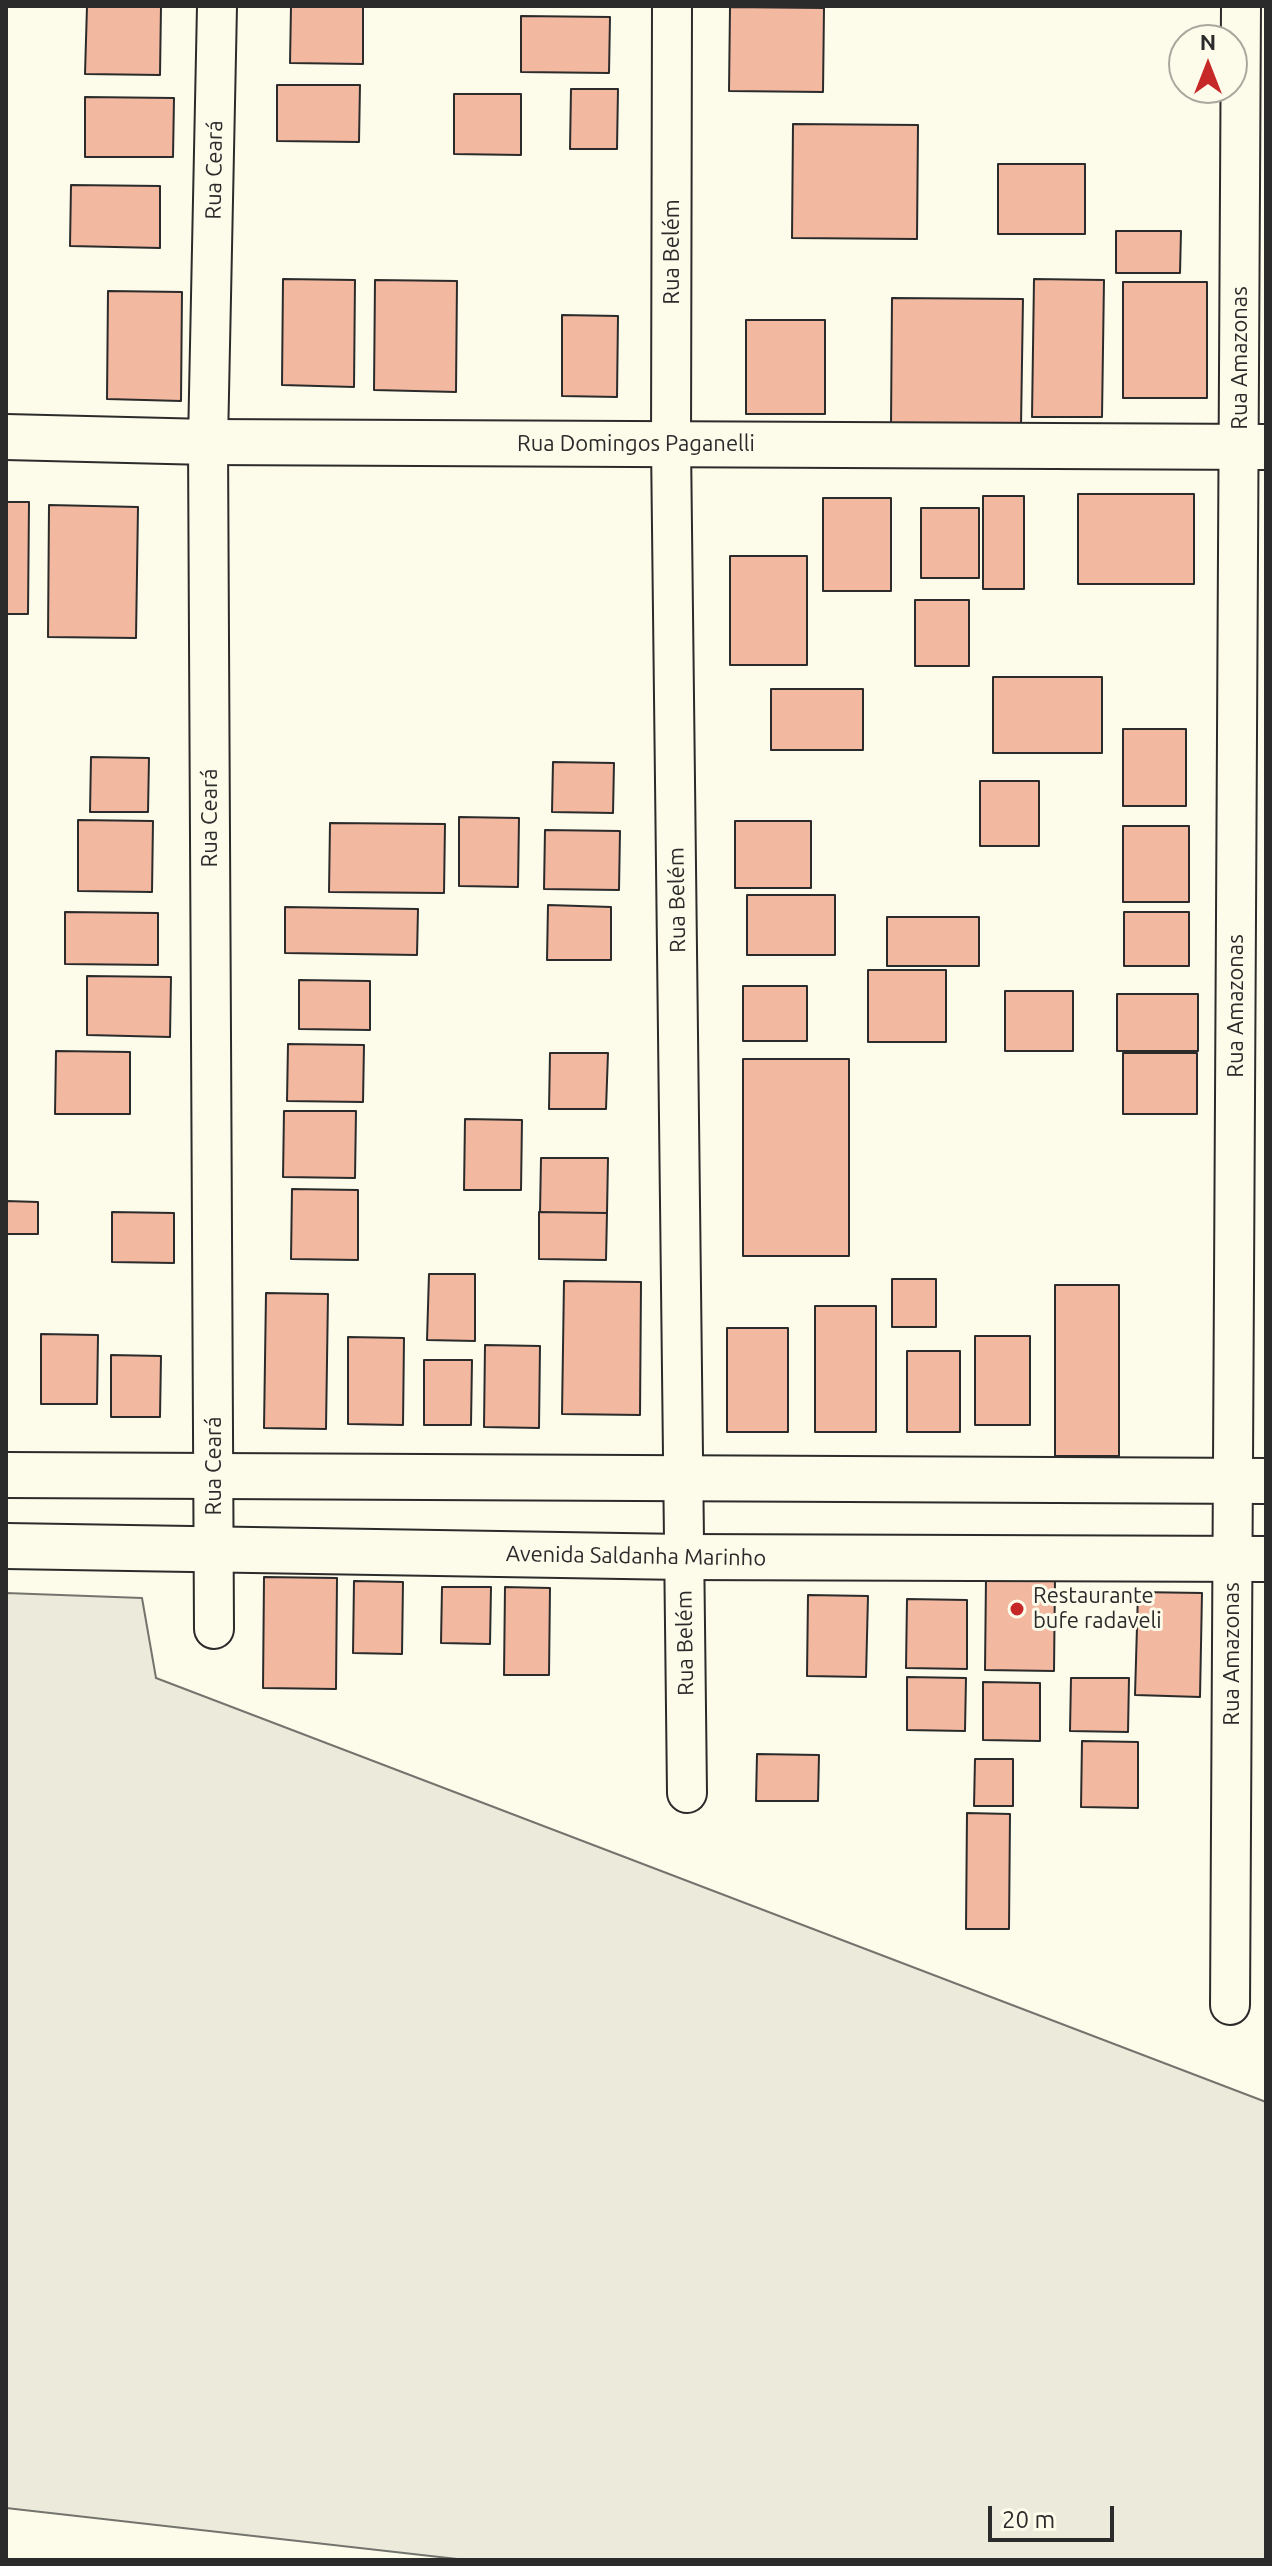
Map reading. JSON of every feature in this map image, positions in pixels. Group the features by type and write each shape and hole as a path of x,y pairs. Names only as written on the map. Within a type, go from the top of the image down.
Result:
{"street":[{"name":"Rua Ceará","path":"214,1629 208,442 217,6"},
{"name":"Rua Belém","path":"672,6 671,444 687,1793"},
{"name":"Rua Amazonas","path":"1230,2005 1249,1560 1253,447 1241,6"},
{"name":"Rua Domingos Paganelli","path":"6,437 208,442 1253,447"},
{"path":"6,1475 1249,1481"},
{"name":"Avenida Saldanha Marinho","path":"6,1546 684,1557 1249,1560"}],"shaded area":[{"path":"6,1593 142,1598 156,1678 1266,2102 1266,2560 466,2560 6,2508"}],"building":[{"path":"87,6 161,6 160,75 85,74"},
{"path":"291,6 363,7 363,64 290,63"},
{"path":"730,7 824,8 823,92 729,91"},
{"path":"521,16 610,17 609,73 521,72"},
{"path":"277,85 360,85 359,142 277,141"},
{"path":"571,89 618,89 617,149 570,149"},
{"path":"454,94 521,94 521,155 454,154"},
{"path":"85,97 174,98 173,157 85,157"},
{"path":"793,124 918,125 917,239 792,238"},
{"path":"998,164 1085,164 1085,234 998,234"},
{"path":"71,185 160,186 160,248 70,246"},
{"path":"1116,231 1181,231 1180,273 1116,273"},
{"path":"283,279 355,280 354,387 282,385"},
{"path":"1034,279 1104,280 1102,417 1032,417"},
{"path":"375,280 457,281 456,392 374,390"},
{"path":"1123,282 1207,282 1207,398 1123,398"},
{"path":"108,291 182,292 181,401 107,399"},
{"path":"892,298 1023,299 1021,426 891,425"},
{"path":"562,315 618,316 617,397 562,396"},
{"path":"746,320 825,320 825,414 746,414"},
{"path":"1078,494 1194,494 1194,584 1078,584"},
{"path":"983,496 1024,496 1024,589 983,589"},
{"path":"823,498 891,498 891,591 823,591"},
{"path":"6,502 29,502 28,614 6,614"},
{"path":"49,505 138,507 136,638 48,637"},
{"path":"921,508 979,508 979,578 921,578"},
{"path":"730,556 807,556 807,665 730,665"},
{"path":"915,600 969,600 969,666 915,666"},
{"path":"993,677 1102,677 1102,753 993,753"},
{"path":"771,689 863,689 863,750 771,750"},
{"path":"1123,729 1186,729 1186,806 1123,806"},
{"path":"91,757 149,758 148,812 90,812"},
{"path":"553,762 614,763 613,813 552,812"},
{"path":"980,781 1039,781 1039,846 980,846"},
{"path":"459,817 519,818 518,887 459,886"},
{"path":"78,820 153,821 152,892 78,891"},
{"path":"735,821 811,821 811,888 735,888"},
{"path":"330,823 445,824 444,893 329,892"},
{"path":"1123,826 1189,826 1189,902 1123,902"},
{"path":"545,830 620,831 619,890 544,889"},
{"path":"747,895 835,895 835,955 747,955"},
{"path":"548,905 611,907 611,960 547,960"},
{"path":"285,907 418,909 417,955 285,953"},
{"path":"65,912 158,913 158,965 65,964"},
{"path":"1124,912 1189,912 1189,966 1124,966"},
{"path":"887,917 979,917 979,966 887,966"},
{"path":"868,970 946,970 946,1042 868,1042"},
{"path":"87,976 171,977 170,1037 87,1035"},
{"path":"299,980 370,981 370,1030 299,1029"},
{"path":"743,986 807,986 807,1041 743,1041"},
{"path":"1005,991 1073,991 1073,1051 1005,1051"},
{"path":"1117,994 1198,994 1198,1051 1117,1051"},
{"path":"288,1044 364,1045 363,1102 287,1101"},
{"path":"56,1051 130,1052 130,1114 55,1114"},
{"path":"550,1053 608,1053 606,1109 549,1109"},
{"path":"1123,1053 1197,1053 1197,1114 1123,1114"},
{"path":"743,1059 849,1059 849,1256 743,1256"},
{"path":"284,1111 356,1111 355,1178 283,1177"},
{"path":"465,1119 522,1120 521,1190 464,1190"},
{"path":"541,1158 608,1158 607,1213 540,1212"},
{"path":"292,1189 358,1190 358,1260 291,1259"},
{"path":"6,1201 38,1202 38,1234 6,1234"},
{"path":"112,1212 174,1213 174,1263 112,1262"},
{"path":"539,1212 607,1213 606,1260 539,1259"},
{"path":"429,1274 475,1274 475,1341 427,1340"},
{"path":"892,1279 936,1279 936,1327 892,1327"},
{"path":"564,1281 641,1282 640,1415 562,1414"},
{"path":"1055,1285 1119,1285 1119,1456 1055,1456"},
{"path":"266,1293 328,1294 326,1429 264,1428"},
{"path":"815,1306 876,1306 876,1432 815,1432"},
{"path":"727,1328 788,1328 788,1432 727,1432"},
{"path":"41,1334 98,1335 97,1404 41,1404"},
{"path":"975,1336 1030,1336 1030,1425 975,1425"},
{"path":"348,1337 404,1338 403,1425 348,1424"},
{"path":"485,1345 540,1346 539,1428 484,1427"},
{"path":"907,1351 960,1351 960,1432 907,1432"},
{"path":"111,1355 161,1356 160,1417 111,1417"},
{"path":"424,1360 472,1360 471,1425 424,1425"},
{"path":"264,1577 337,1578 336,1689 263,1688"},
{"path":"986,1577 1055,1578 1054,1671 985,1670"},
{"path":"354,1581 403,1582 402,1654 353,1653"},
{"path":"442,1587 491,1587 490,1644 441,1643"},
{"path":"505,1587 550,1588 549,1675 504,1675"},
{"path":"1138,1592 1202,1593 1200,1697 1135,1695"},
{"path":"808,1595 868,1596 866,1677 807,1676"},
{"path":"907,1599 967,1600 967,1669 906,1668"},
{"path":"907,1677 966,1678 965,1731 907,1730"},
{"path":"1071,1678 1129,1678 1128,1732 1070,1731"},
{"path":"983,1682 1040,1683 1040,1741 983,1740"},
{"path":"1082,1741 1138,1742 1138,1808 1081,1807"},
{"path":"757,1754 819,1755 818,1801 756,1801"},
{"path":"975,1759 1013,1759 1013,1806 974,1806"},
{"path":"967,1813 1010,1814 1009,1929 966,1929"}],"place":[{"name":"Restaurante bufe radaveli","path":"1017,1609"}]}
